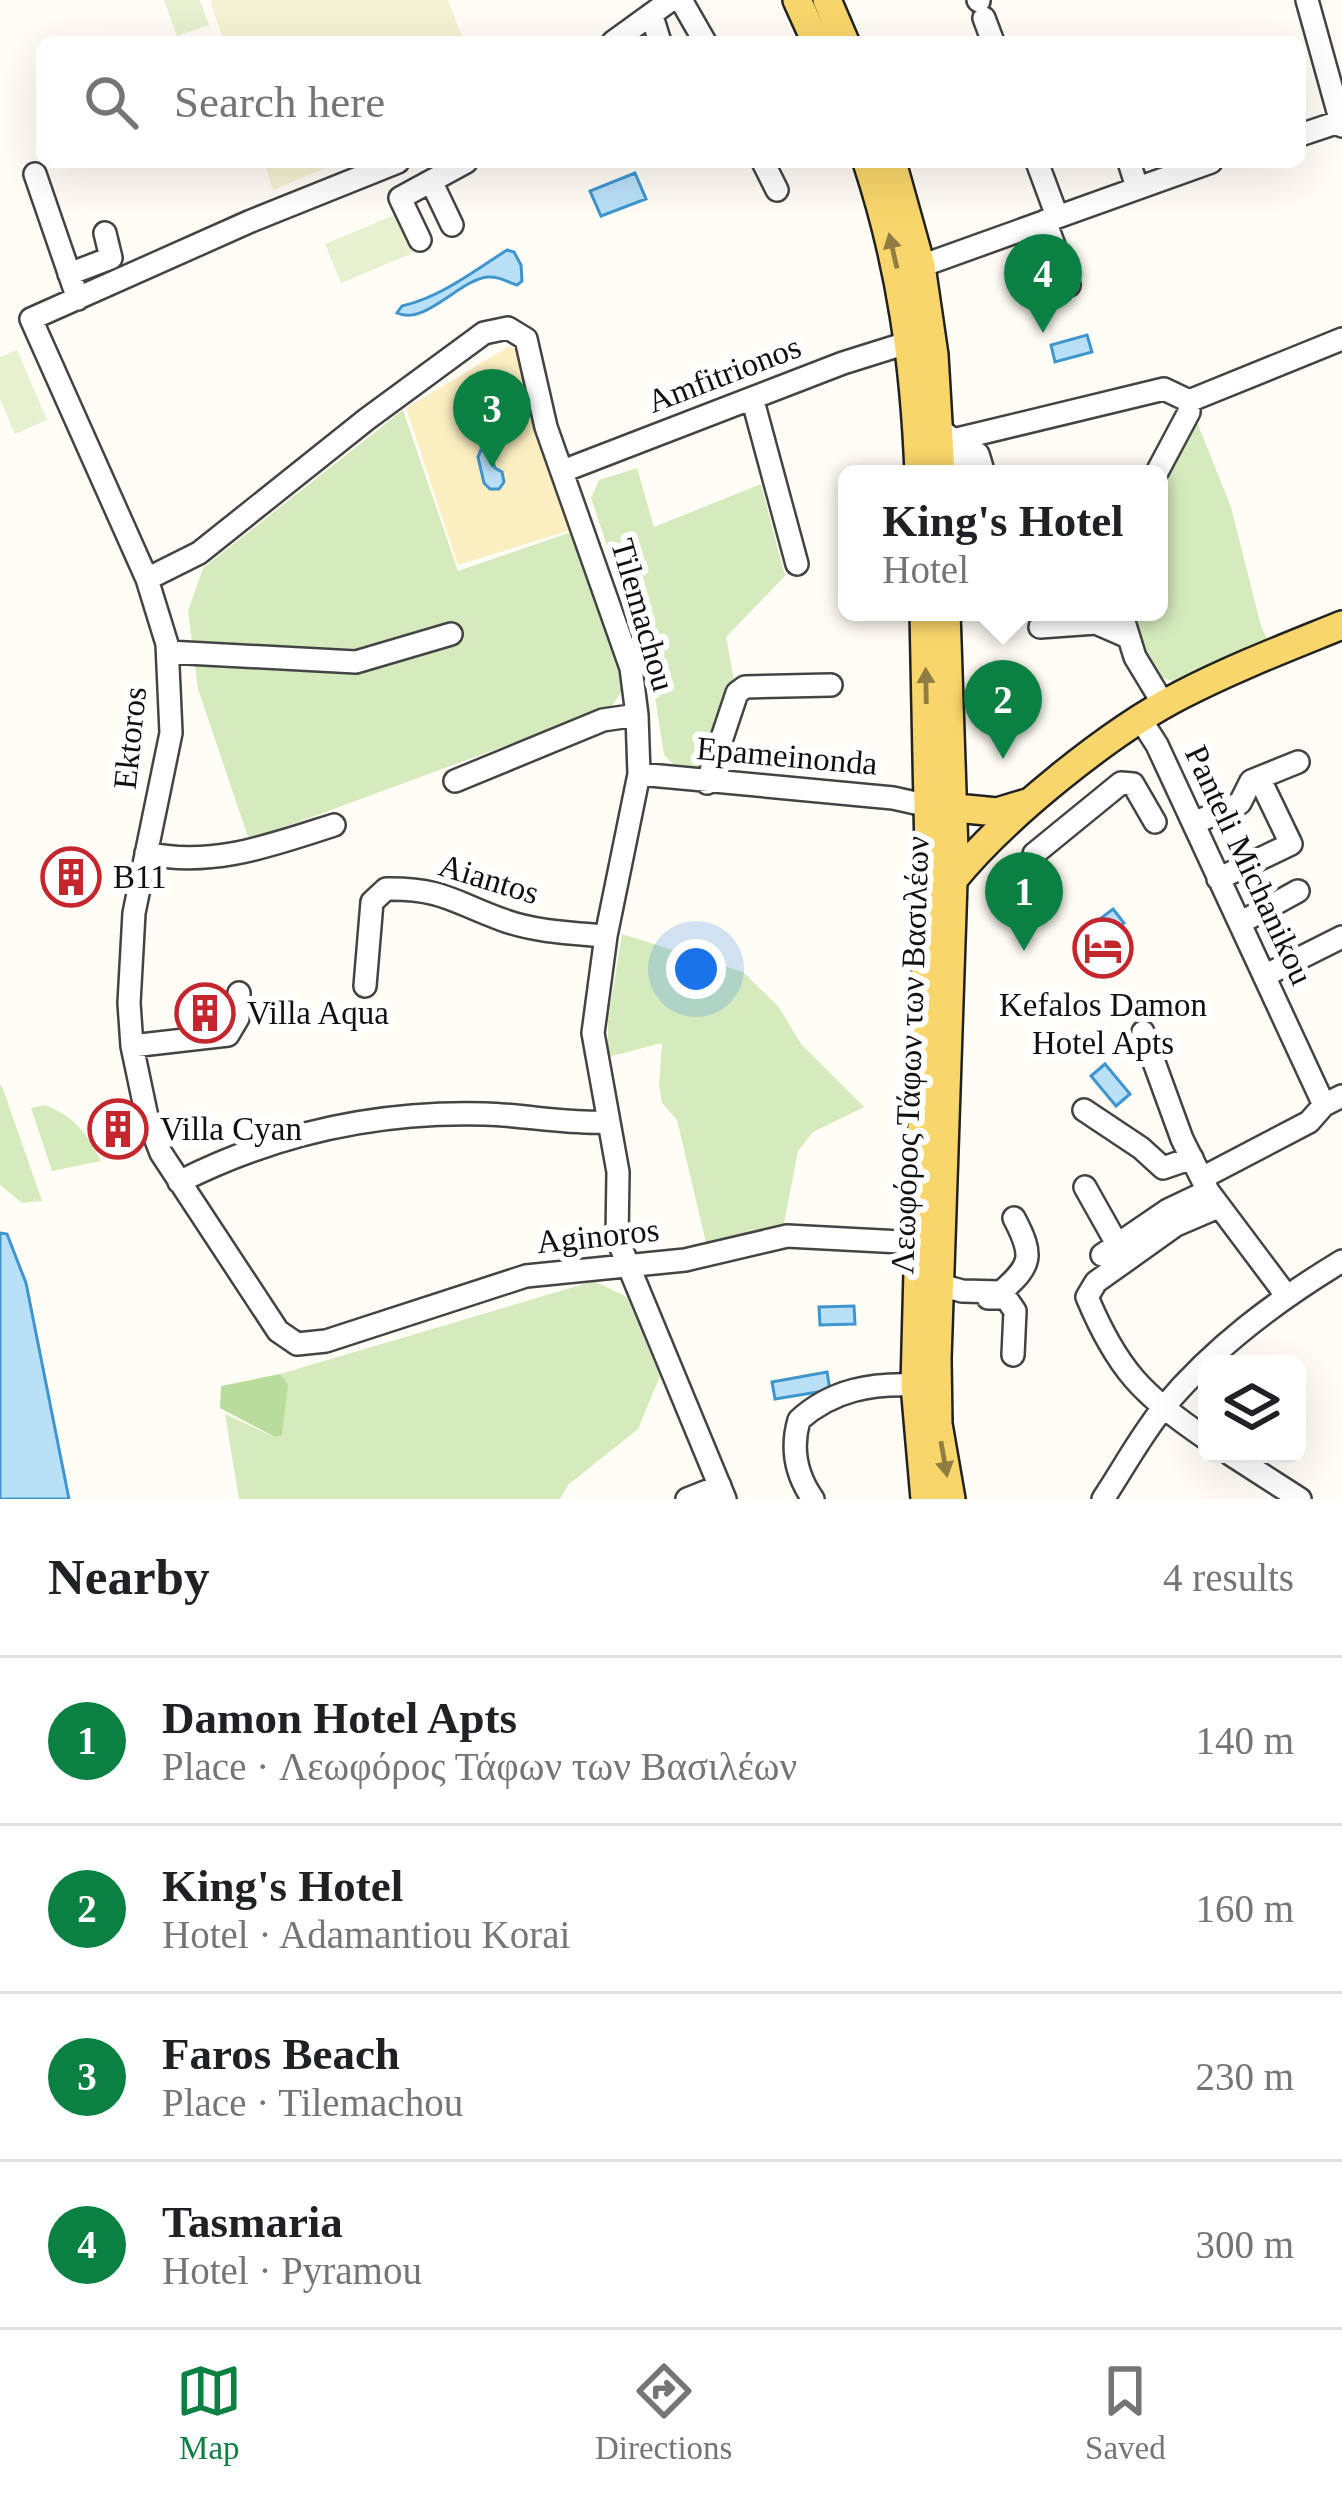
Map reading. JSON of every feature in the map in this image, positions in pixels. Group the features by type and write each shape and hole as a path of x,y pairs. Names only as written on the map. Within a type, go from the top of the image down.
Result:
{"main road":[{"path":"796,0 813,36"},
{"path":"827,0 842,36"},
{"path":"869,168 895,258 910,343 918,465"},
{"path":"894,168 921,266 946,435 942,465"},
{"name":"Λεωφόρος Τάφων των Βασιλέων","path":"925,621 953,880 938,1424 950,1499"},
{"name":"Λεωφόρος Τάφων των Βασιλέων","path":"925,1499 915,1385 945,810 946,621"},
{"path":"953,880 976,851 1036,798 1152,712 1342,625"},
{"path":"945,810 997,812 1036,798"},
{"path":"945,810 975,826 1008,823"}],"street":[{"path":"622,36 676,0 701,36"},
{"path":"1306,0 1341,123 1306,133"},
{"path":"980,6 991,36"},
{"path":"652,16 658,36"},
{"path":"35,174 78,299 383,168"},
{"path":"420,240 400,198 456,168"},
{"path":"766,168 777,190"},
{"path":"1038,168 1069,285"},
{"path":"1131,168 1137,187"},
{"path":"921,266 1137,187 1171,168"},
{"path":"432,183 452,225"},
{"path":"69,274 111,258 105,233"},
{"name":"Ektoros","path":"78,299 31,319 147,579 168,652 171,734 133,928 132,1046 151,1131 179,1182 290,1342"},
{"name":"Tilemachou","path":"147,579 199,553 368,419 493,329 508,328 526,339 538,398 631,668 637,716 639,774 592,1033 618,1172 617,1238 722,1493"},
{"path":"946,435 1164,389 1189,400 1342,339"},
{"name":"Amfitrionos","path":"563,471 810,375 910,343"},
{"path":"753,400 796,565"},
{"path":"1161,465 1189,412 1189,400"},
{"path":"946,435 960,452 962,465"},
{"path":"946,435 978,454 981,465"},
{"name":"Panteli Michanikou","path":"1123,621 1181,797 1264,976 1333,1101"},
{"path":"1040,627 1096,623 1126,636"},
{"path":"168,652 356,662 451,634"},
{"path":"707,783 737,693 745,687 831,686"},
{"path":"455,782 603,720 637,716"},
{"path":"1194,823 1240,802 1251,781 1298,761"},
{"name":"Epameinonda","path":"639,774 893,798 945,810"},
{"path":"1034,854 1126,782 1133,784 1153,817 1181,797"},
{"path":"1218,878 1291,844 1265,790"},
{"path":"1036,798 1067,826"},
{"path":"146,853 182,859 249,852 334,825"},
{"name":"Aiantos","path":"365,986 372,902 386,889 446,894 504,921 606,936"},
{"path":"1240,923 1298,891"},
{"path":"1264,976 1342,937"},
{"path":"132,1046 228,1035 238,1018 239,993"},
{"path":"1143,1032 1205,1184 1286,1295"},
{"path":"1085,1187 1110,1250 1205,1184 1309,1122 1333,1101"},
{"path":"1084,1110 1163,1168 1205,1184"},
{"path":"179,1182 252,1148 373,1118 478,1114 606,1122"},
{"path":"1198,1433 1162,1408 1122,1367 1089,1304 1087,1291 1176,1226 1205,1184"},
{"path":"940,1291 1000,1292 1026,1269 1028,1252 1014,1218"},
{"name":"Aginoros","path":"290,1342 326,1341 526,1276 708,1256 787,1236 920,1243"},
{"path":"1103,1499 1162,1408 1218,1350 1286,1295 1342,1261"},
{"path":"940,1291 1011,1302 1016,1311 1013,1355"},
{"path":"813,1499 801,1482 795,1454 799,1420 861,1386 915,1385"},
{"path":"1244,1463 1300,1499"},
{"path":"687,1499 722,1493"}],"shaded area":[{"path":"210,0 448,0 462,36 222,36"},
{"path":"266,168 326,168 273,190"}],"green space":[{"path":"164,0 200,0 209,25 177,36"},
{"path":"397,214 413,253 341,283 325,244"},
{"path":"17,350 47,420 15,434 0,399 0,357"},
{"path":"403,410 458,571 577,530 625,687 611,707 249,840 198,689 188,611 203,568"},
{"path":"1195,417 1231,507 1270,645 1182,684 1160,677 1132,621 1168,621 1168,466"},
{"path":"637,468 654,527 761,484 785,576 726,637 738,702 715,770 678,769 664,755 653,684 591,498 599,480"},
{"path":"622,934 743,972 778,1006 801,1044 864,1107 813,1132 798,1151 784,1223 707,1247 677,1120 662,1103 662,1043 608,1057 608,1020"},
{"path":"0,1085 42,1201 22,1203 0,1185"},
{"path":"45,1105 79,1127 101,1161 52,1171 31,1108"},
{"path":"594,1281 627,1297 660,1376 638,1429 568,1485 560,1499 239,1499 225,1414 274,1437 287,1385 280,1374"},
{"path":"280,1374 288,1385 282,1435 275,1437 220,1408 221,1386"}],"sand":[{"path":"508,347 519,350 577,528 458,565 406,408"}],"water":[{"path":"635,173 646,199 601,216 590,191"},
{"path":"507,250 514,252 521,265 522,281 517,285 488,277 419,313 397,313 402,306 444,290"},
{"path":"1087,335 1092,352 1055,362 1051,345"},
{"path":"481,450 490,450 495,468 502,472 504,482 499,489 484,483 478,457"},
{"path":"1113,909 1124,923 1096,945 1084,931"},
{"path":"1105,1064 1130,1094 1116,1106 1091,1076"},
{"path":"0,1233 7,1234 26,1283 69,1499 0,1499"},
{"path":"854,1306 855,1324 820,1325 819,1307"},
{"path":"827,1372 830,1390 775,1399 772,1382"}],"place":[{"name":"Tasmaria","path":"1043,333"},
{"name":"Faros Beach","path":"492,468"},
{"name":"King's Hotel","path":"1003,759"},
{"name":"B11","path":"71,877"},
{"name":"Kefalos Damon Hotel Apts","path":"1103,948"},
{"name":"Damon Hotel Apts","path":"1024,951"},
{"name":"Villa Aqua","path":"205,1013"},
{"name":"Villa Cyan","path":"118,1129"}]}
